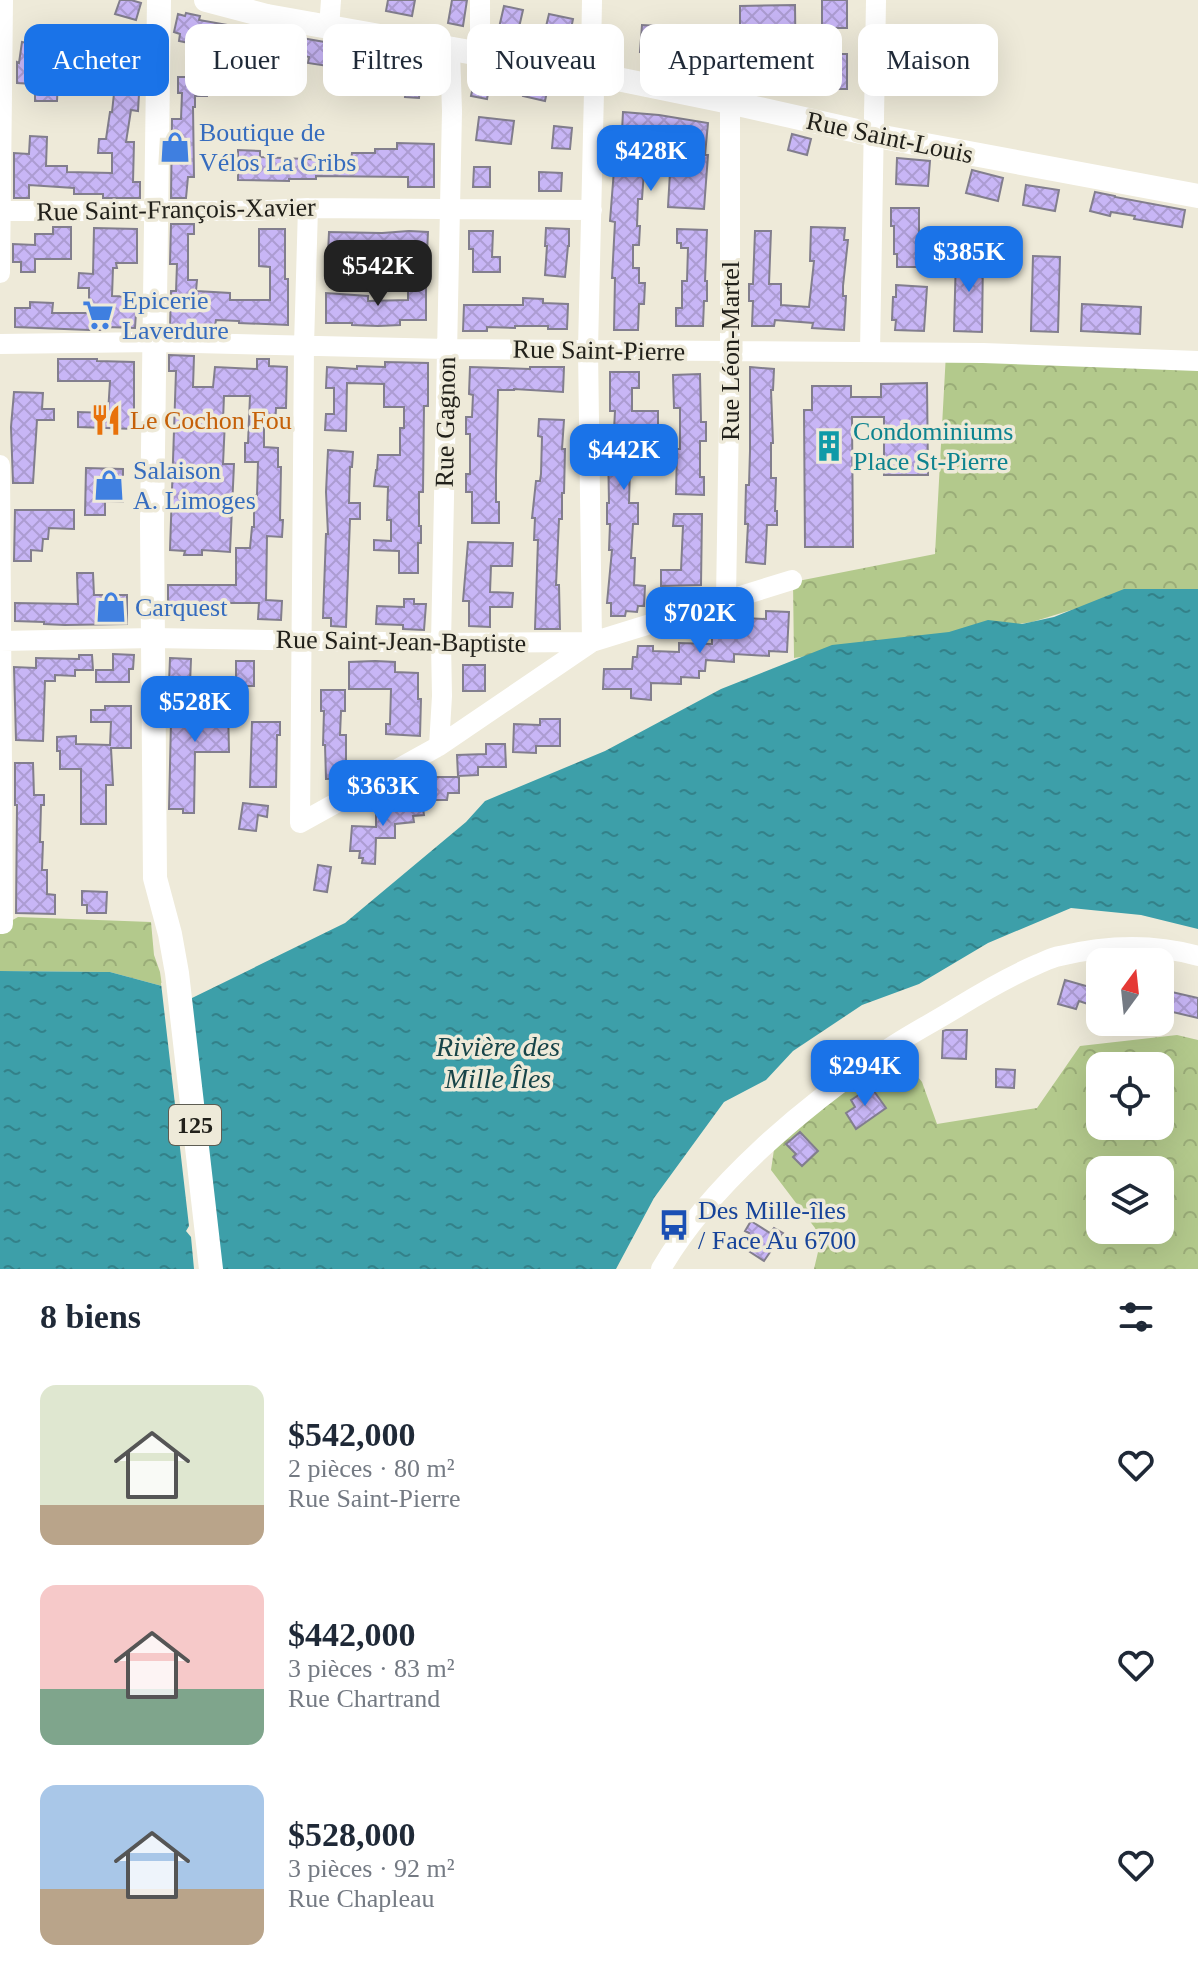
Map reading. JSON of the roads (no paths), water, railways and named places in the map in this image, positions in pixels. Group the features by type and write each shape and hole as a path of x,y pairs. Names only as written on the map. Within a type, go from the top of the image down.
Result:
{"main road":[{"name":"125","path":"159,0 152,525 155,878 170,934 178,981 211,1269"},
{"name":"Rue Saint-Louis","path":"206,0 323,27"},
{"name":"Rue Saint-Louis","path":"624,80 874,135 1198,196"}],"street":[{"path":"0,273 3,0"},
{"path":"329,24 331,0"},
{"path":"480,0 480,24"},
{"path":"592,0 592,24"},
{"path":"870,352 876,0"},
{"name":"Rue Gagnon","path":"439,746 451,80"},
{"path":"308,208 300,823 439,746 592,642 588,349 593,96"},
{"name":"Rue Léon-Martel","path":"726,599 730,102"},
{"name":"Rue Saint-François-Xavier","path":"1,211 247,211 308,208 592,210"},
{"name":"Rue Saint-Pierre","path":"0,344 154,342 447,349 983,353 1198,361"},
{"path":"0,465 1,924"},
{"name":"Rue Saint-Jean-Baptiste","path":"1,641 153,638 592,642 792,580"},
{"path":"661,1269 700,1212 745,1165 809,1107 887,1050 1009,977 1058,956 1125,946 1177,950 1198,956"}],"water":[{"name":"Rivière des Mille Îles","path":"1124,589 1198,589 1198,929 1141,915 1071,908 988,943 919,984 862,1005 793,1051 766,1080 724,1102 654,1198 616,1269 0,1269 0,971 110,972 192,998 345,923 466,822 485,801 605,751 721,689 832,645 949,632 988,620 1022,624 1054,617"}],"place":[{"name":"Boutique de Vélos La Cribs","path":"175,147"},
{"name":"Epicerie Laverdure","path":"98,315"},
{"name":"Le Cochon Fou","path":"106,420"},
{"name":"Condominiums Place St-Pierre","path":"829,446"},
{"name":"Salaison A. Limoges","path":"109,485"},
{"name":"Carquest","path":"111,607"},
{"name":"Des Mille-îles / Face Au 6700","path":"674,1225"}]}
